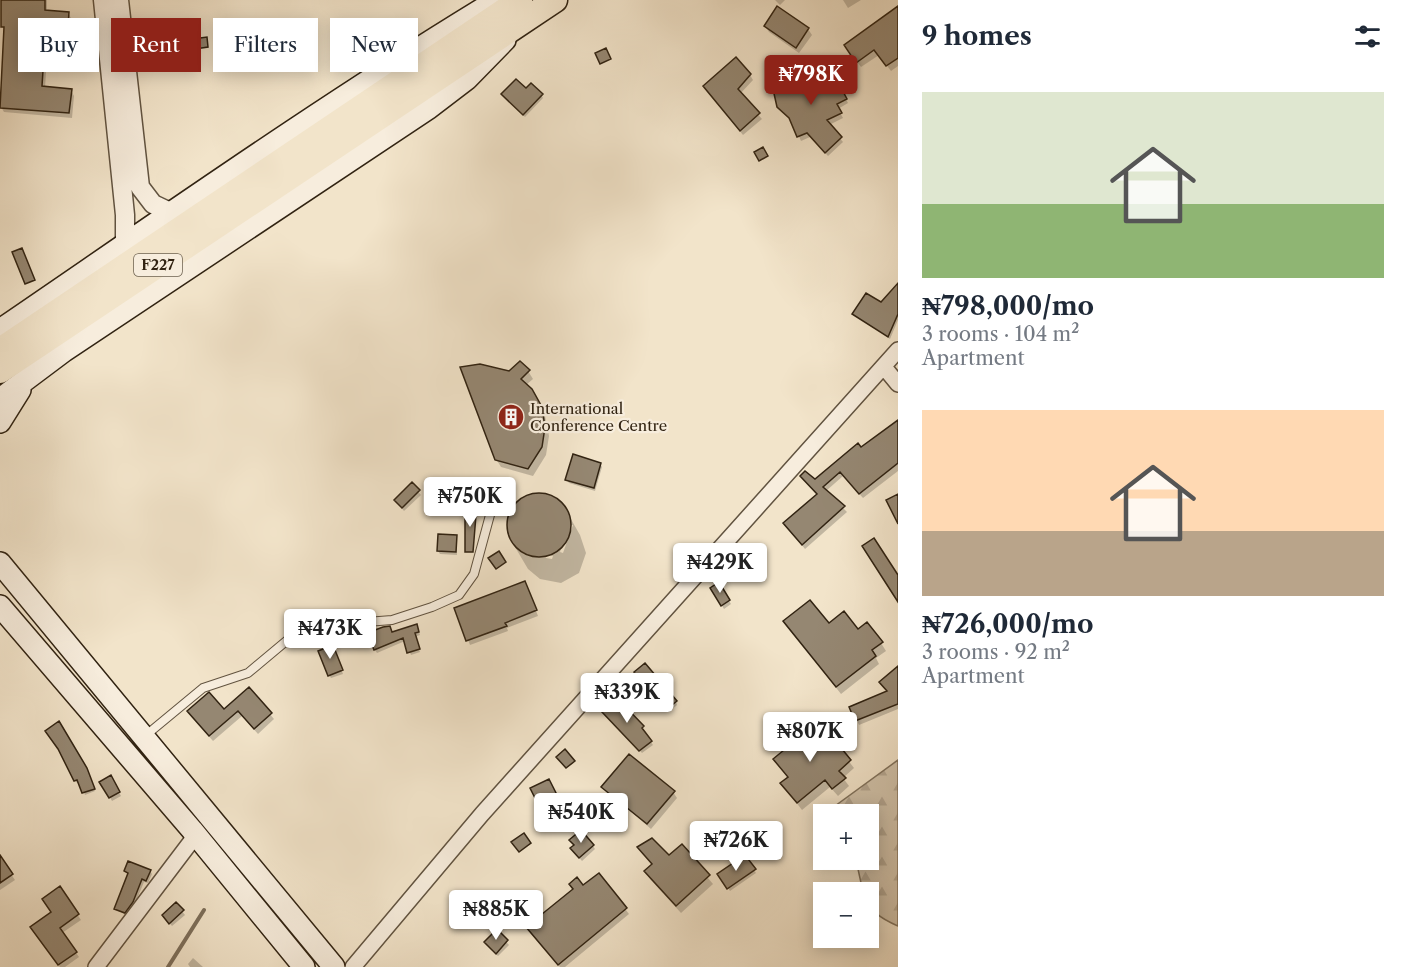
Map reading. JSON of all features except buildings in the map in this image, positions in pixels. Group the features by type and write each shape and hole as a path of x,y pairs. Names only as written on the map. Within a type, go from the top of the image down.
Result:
{"main road":[{"path":"0,330 10,320 414,50 497,0"},
{"name":"F227","path":"3,362 520,12 555,0"},
{"path":"0,399 30,376 429,108 473,73 520,12"},
{"path":"0,422 30,376"},
{"path":"0,563 334,967"},
{"path":"0,606 196,835 304,967"}],"street":[{"path":"103,0 125,215 125,243"},
{"path":"119,0 140,187 153,204 172,213"},
{"path":"353,967 482,814 898,350"},
{"path":"884,367 898,384"},
{"path":"96,967 196,835"}],"lane":[{"path":"144,737 180,704 203,688 248,673 303,627 392,620 432,607 459,595 474,574 490,515"}],"green space":[{"path":"898,760 898,926 879,915 879,882 861,882 858,870 879,870 879,804 838,804"}],"waterway":[{"path":"168,967 204,910"}],"place":[{"name":"International Conference Centre","path":"511,417"}]}
